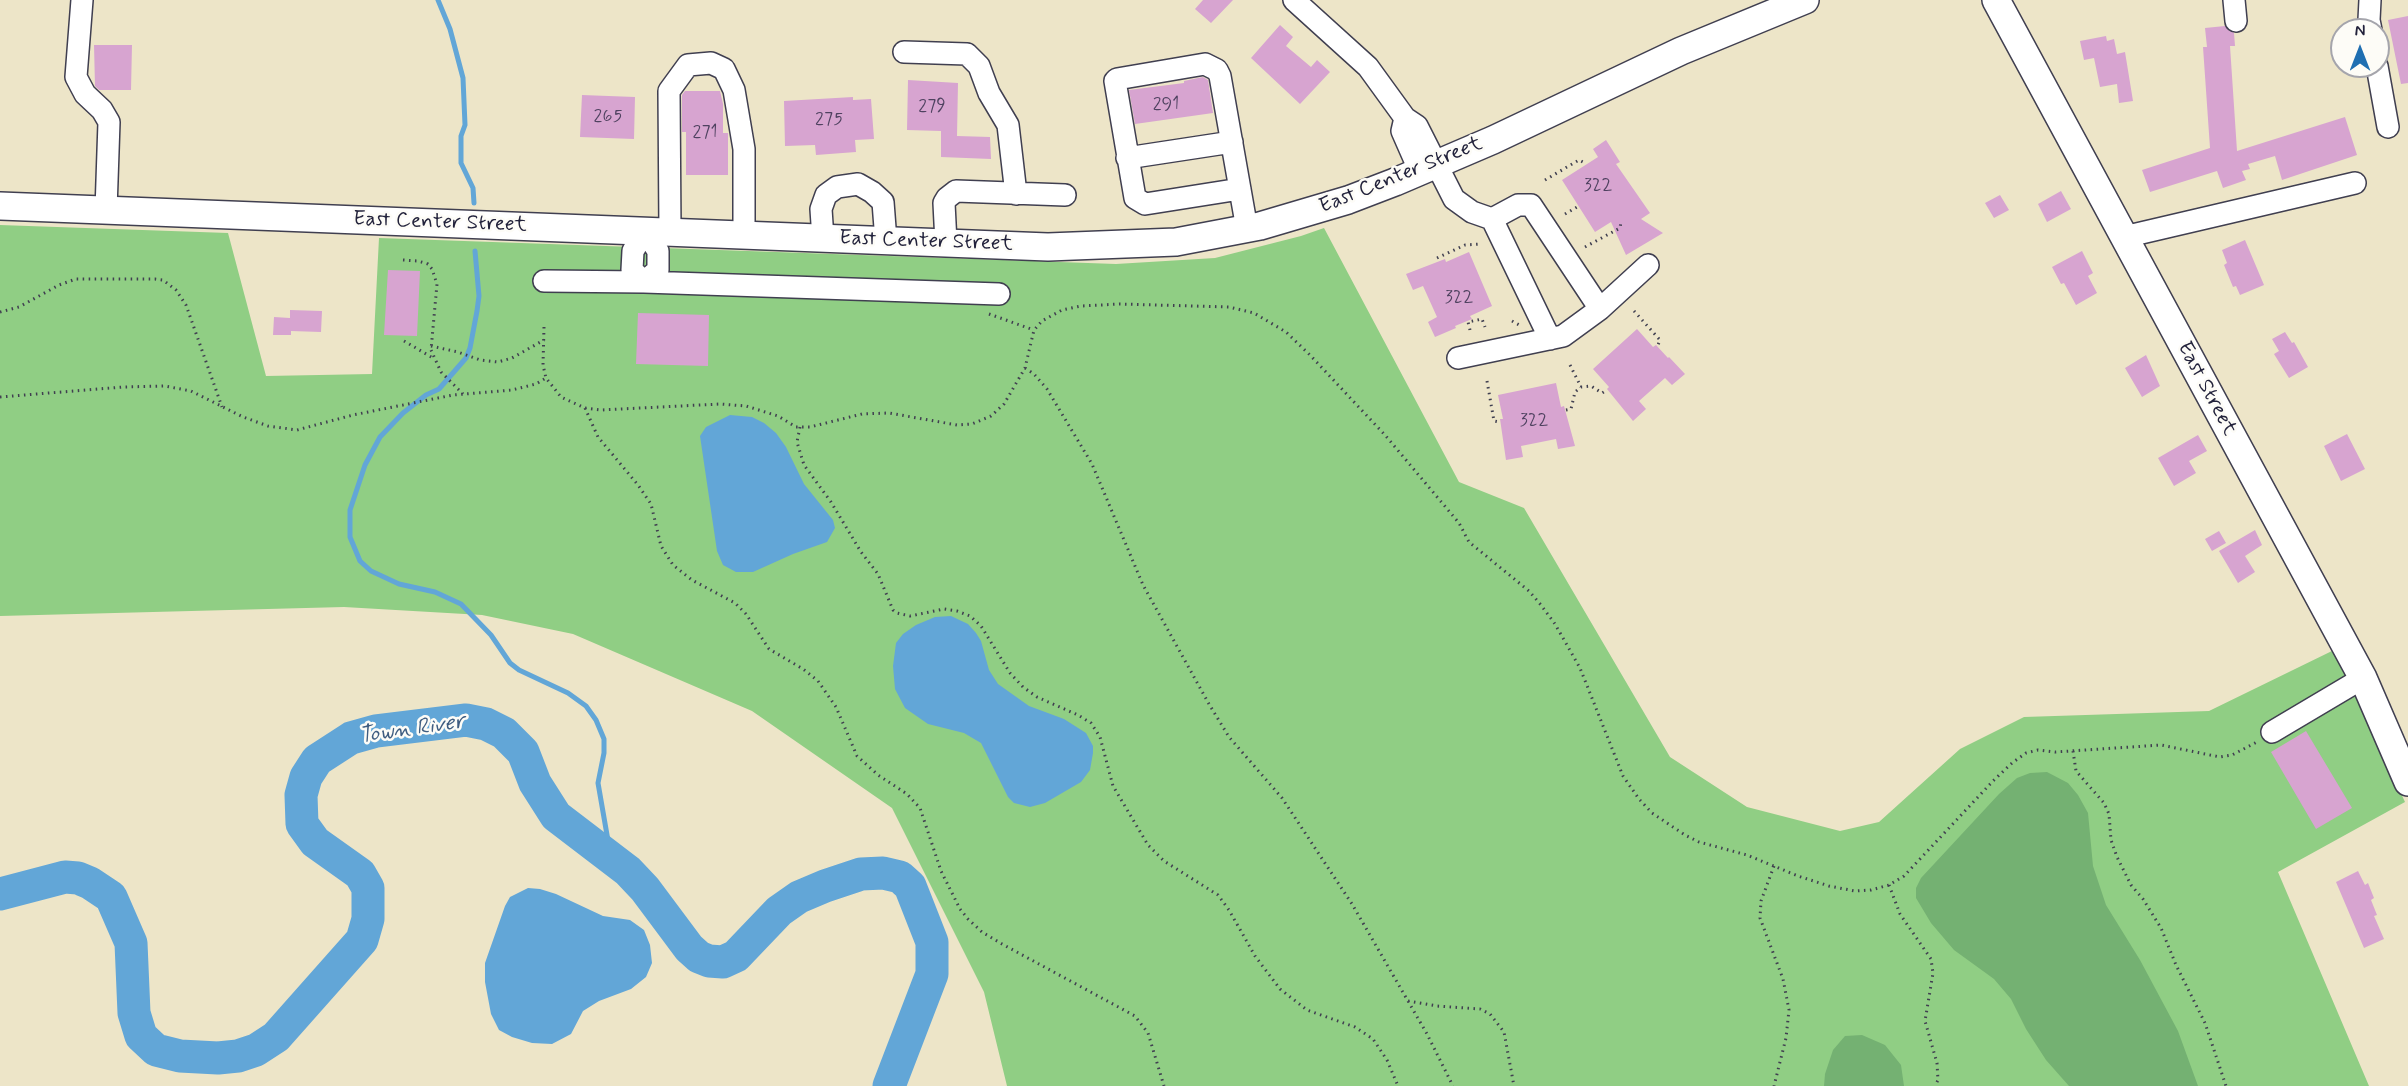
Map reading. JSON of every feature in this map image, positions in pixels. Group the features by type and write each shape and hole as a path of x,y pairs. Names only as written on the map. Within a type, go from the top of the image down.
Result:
{"main road":[{"name":"East Center Street","path":"0,206 823,239 1077,247 1147,245 1197,239 1247,229 1348,200 1428,168 1681,51 1805,0"},
{"name":"East Street","path":"1996,0 2363,678 2408,782"}],"street":[{"path":"82,0 76,77 85,94 102,110 109,122 106,210"},
{"path":"1294,0 1368,67 1405,118 1402,131 1428,168 1454,199 1472,212 1492,219 1550,339"},
{"path":"2369,18 2370,0"},
{"path":"904,52 967,54 979,66 989,93 1008,125 1016,194"},
{"path":"644,282 632,270 633,250 658,232 669,91 688,65 711,63 724,69 734,90 744,149 744,235"},
{"path":"1240,189 1144,204 1135,198 1115,81 1205,64 1213,66 1220,76 1232,142 1247,229"},
{"path":"2379,78 2388,127"},
{"path":"1127,158 1232,142"},
{"path":"2124,237 2355,183"},
{"path":"823,239 821,209 826,195 837,187 858,184 883,202 886,241"},
{"path":"946,243 945,203 947,198 956,191 1065,195"},
{"path":"1492,219 1518,205 1531,205 1600,309"},
{"path":"1458,358 1550,339 1572,330 1600,309 1648,265"},
{"path":"544,281 644,282 999,294"},
{"path":"2272,732 2363,678"}],"path":[{"path":"1545,180 1579,160 1585,163"},
{"path":"1565,214 1576,207"},
{"path":"1585,247 1620,228 1621,222"},
{"path":"1437,258 1465,245 1480,244"},
{"path":"403,260 428,264 432,269 437,284 431,346 441,372 463,394"},
{"path":"0,312 19,307 59,285 76,279 163,280 176,290 186,305 222,406"},
{"path":"544,327 543,365 546,378 561,397 585,408 601,410 720,404 746,406 778,416 800,427 810,428 862,414 889,413 957,424 972,424 991,416 1004,404 1025,368 1034,330 1042,321 1071,307 1120,304 1245,310 1268,320 1286,332 1361,408 1459,523 1469,542 1529,591 1555,624 1580,668 1623,776 1652,813 1685,835 1718,849 1747,855 1798,876 1855,891 1889,885 1904,876 2012,762 2026,753 2038,750 2073,751 2161,745 2220,757 2232,755 2251,746 2272,732"},
{"path":"1634,311 1660,340 1658,345"},
{"path":"989,314 1034,330"},
{"path":"1470,330 1468,322 1482,318 1485,327"},
{"path":"431,346 491,362 504,361 544,340"},
{"path":"404,341 434,358"},
{"path":"1570,365 1581,387"},
{"path":"1025,368 1047,388 1092,464 1143,585 1229,737 1282,798 1352,904 1453,1086"},
{"path":"0,397 101,388 165,387 191,391 268,426 297,430 353,415 453,395 512,390 536,384 546,378"},
{"path":"1487,381 1494,421 1499,422"},
{"path":"1566,410 1571,409 1575,392 1581,387 1591,386 1602,393 1607,390"},
{"path":"585,408 598,437 651,504 658,535 668,559 692,580 735,603 746,614 769,649 803,669 818,681 836,707 857,756 878,775 907,794 920,808 941,871 960,909 1002,944 1135,1016 1148,1034 1164,1086"},
{"path":"800,427 797,442 804,465 878,574 893,610 910,616 944,609 970,616 981,626 1010,673 1023,687 1037,697 1091,723 1100,737 1113,786 1148,845 1164,861 1218,896 1280,989 1307,1010 1355,1027 1373,1039 1387,1060 1398,1086"},
{"path":"2073,751 2076,771 2098,796 2109,814 2111,840 2117,857 2131,885 2143,899 2161,928 2176,965 2205,1023 2226,1086"},
{"path":"1774,866 1761,901 1760,918 1783,979 1789,1010 1786,1038 1774,1086"},
{"path":"1889,885 1900,914 1931,959 1933,973 1925,1021 1926,1032 1937,1063 1938,1080 1935,1086"},
{"path":"1407,1000 1437,1006 1480,1009 1490,1014 1504,1032 1514,1086"}],"green space":[{"path":"0,225 228,233 266,376 372,374 379,238 1116,264 1215,258 1324,228 1459,482 1524,508 1670,757 1747,807 1840,831 1879,822 1960,749 2024,717 2209,711 2334,650 2405,802 2278,872 2369,1086 1007,1086 984,992 892,808 752,711 573,634 482,615 344,607 0,616"},
{"path":"2047,772 2068,783 2088,813 2093,866 2106,905 2140,960 2178,1031 2198,1086 2069,1086 2046,1060 2026,1029 2011,999 1994,979 1954,950 1931,923 1916,898 1916,888 1921,878 1999,794 2017,778 2030,773"},
{"path":"1862,1035 1885,1045 1901,1065 1904,1086 1824,1086 1825,1074 1833,1050 1845,1036"}],"water":[{"path":"730,415 752,417 776,433 786,447 804,484 833,520 835,528 827,542 753,572 736,572 723,565 717,551 700,436 706,427"},
{"path":"951,616 968,624 976,633 981,641 989,670 998,684 1029,706 1064,719 1086,733 1093,746 1093,753 1090,770 1081,782 1045,803 1030,807 1014,803 1008,797 981,743 964,733 928,724 905,708 895,689 893,666 896,643 903,634 916,625 935,617"},
{"path":"528,888 556,894 603,916 630,920 644,930 650,945 652,963 646,977 631,989 599,1001 583,1011 571,1034 552,1044 532,1043 499,1030 491,1014 485,982 485,963 505,906 510,897"}],"building":[{"path":"1203,0 1233,0 1211,23 1195,9"},
{"path":"2408,16 2408,83 2401,84 2390,20"},
{"path":"1280,25 1293,37 1286,46 1311,67 1317,60 1330,72 1300,104 1251,58"},
{"path":"2225,26 2234,33 2235,46 2230,46 2237,151 2345,117 2357,155 2282,180 2275,156 2248,164 2250,169 2242,171 2246,180 2223,188 2217,171 2150,192 2142,170 2210,148 2203,47 2207,47 2205,28"},
{"path":"2106,36 2107,41 2114,39 2117,54 2125,52 2133,101 2119,103 2117,84 2100,87 2094,58 2084,60 2080,41"},
{"path":"94,45 132,45 131,90 99,90 95,86"},
{"path":"1203,77 1208,80 1213,113 1135,124 1129,90 1184,83 1184,81"},
{"path":"908,80 958,83 957,136 990,137 991,159 941,157 941,131 907,130"},
{"path":"685,91 720,91 723,104 723,133 728,133 728,175 686,175 686,132 682,132 682,95"},
{"path":"582,95 635,97 634,139 580,137"},
{"path":"853,97 853,100 871,99 874,139 855,140 856,152 816,155 815,145 785,146 784,101"},
{"path":"1606,140 1620,162 1616,164 1650,213 1641,219 1663,233 1626,255 1611,222 1595,232 1562,180 1598,157 1593,149"},
{"path":"2061,191 2071,209 2047,222 2038,204"},
{"path":"2000,195 2009,210 1994,218 1985,203"},
{"path":"2245,240 2264,285 2240,295 2236,286 2233,287 2224,265 2227,263 2222,250"},
{"path":"2082,251 2093,273 2088,276 2097,293 2076,305 2052,267"},
{"path":"1469,252 1492,306 1470,316 1472,319 1455,326 1456,328 1435,337 1428,322 1437,317 1423,286 1413,290 1406,274 1445,259 1446,262"},
{"path":"388,270 420,271 417,336 384,335"},
{"path":"290,310 322,311 321,332 291,331 291,335 273,335 274,317 290,318"},
{"path":"638,313 709,315 708,366 636,364"},
{"path":"1637,329 1653,347 1656,345 1685,374 1672,385 1665,378 1639,401 1646,409 1633,421 1593,369"},
{"path":"2285,332 2292,343 2294,342 2308,367 2289,378 2274,354 2279,351 2272,339"},
{"path":"2146,355 2160,386 2142,397 2125,368"},
{"path":"1556,383 1561,407 1564,406 1575,446 1558,449 1556,439 1521,446 1523,457 1506,460 1500,419 1503,419 1498,395"},
{"path":"2347,434 2365,469 2341,481 2324,446"},
{"path":"2198,435 2207,451 2189,461 2196,473 2174,486 2158,458"},
{"path":"2255,530 2262,545 2245,556 2255,572 2238,583 2219,551"},
{"path":"2219,531 2226,543 2212,551 2205,539"},
{"path":"2306,731 2352,808 2316,829 2271,752"},
{"path":"2358,871 2365,885 2368,883 2374,898 2371,900 2377,915 2374,916 2384,939 2364,948 2336,882"}],"waterway":[{"path":"438,0 450,29 463,78 465,125 461,136 461,163 473,188 474,203"},
{"path":"475,251 479,296 470,348 466,358 439,389 426,395 403,413 380,437 365,465 350,510 350,537 360,561 371,571 399,584 435,592 461,604 491,635 510,663 519,670 568,693 586,706 596,720 604,739 604,753 598,783 611,858"},
{"name":"Town River","path":"0,894 65,877 78,878 90,883 111,897 131,943 134,1013 141,1036 156,1050 180,1056 218,1058 238,1056 256,1050 276,1037 362,940 368,919 368,888 360,874 315,842 302,824 301,795 306,777 317,760 351,738 376,731 466,720 486,724 504,733 523,752 535,783 556,816 628,871 645,889 689,948 699,957 709,961 723,962 736,956 779,911 799,897 861,874 883,873 900,877 910,886 932,942 932,974 889,1086"}]}
